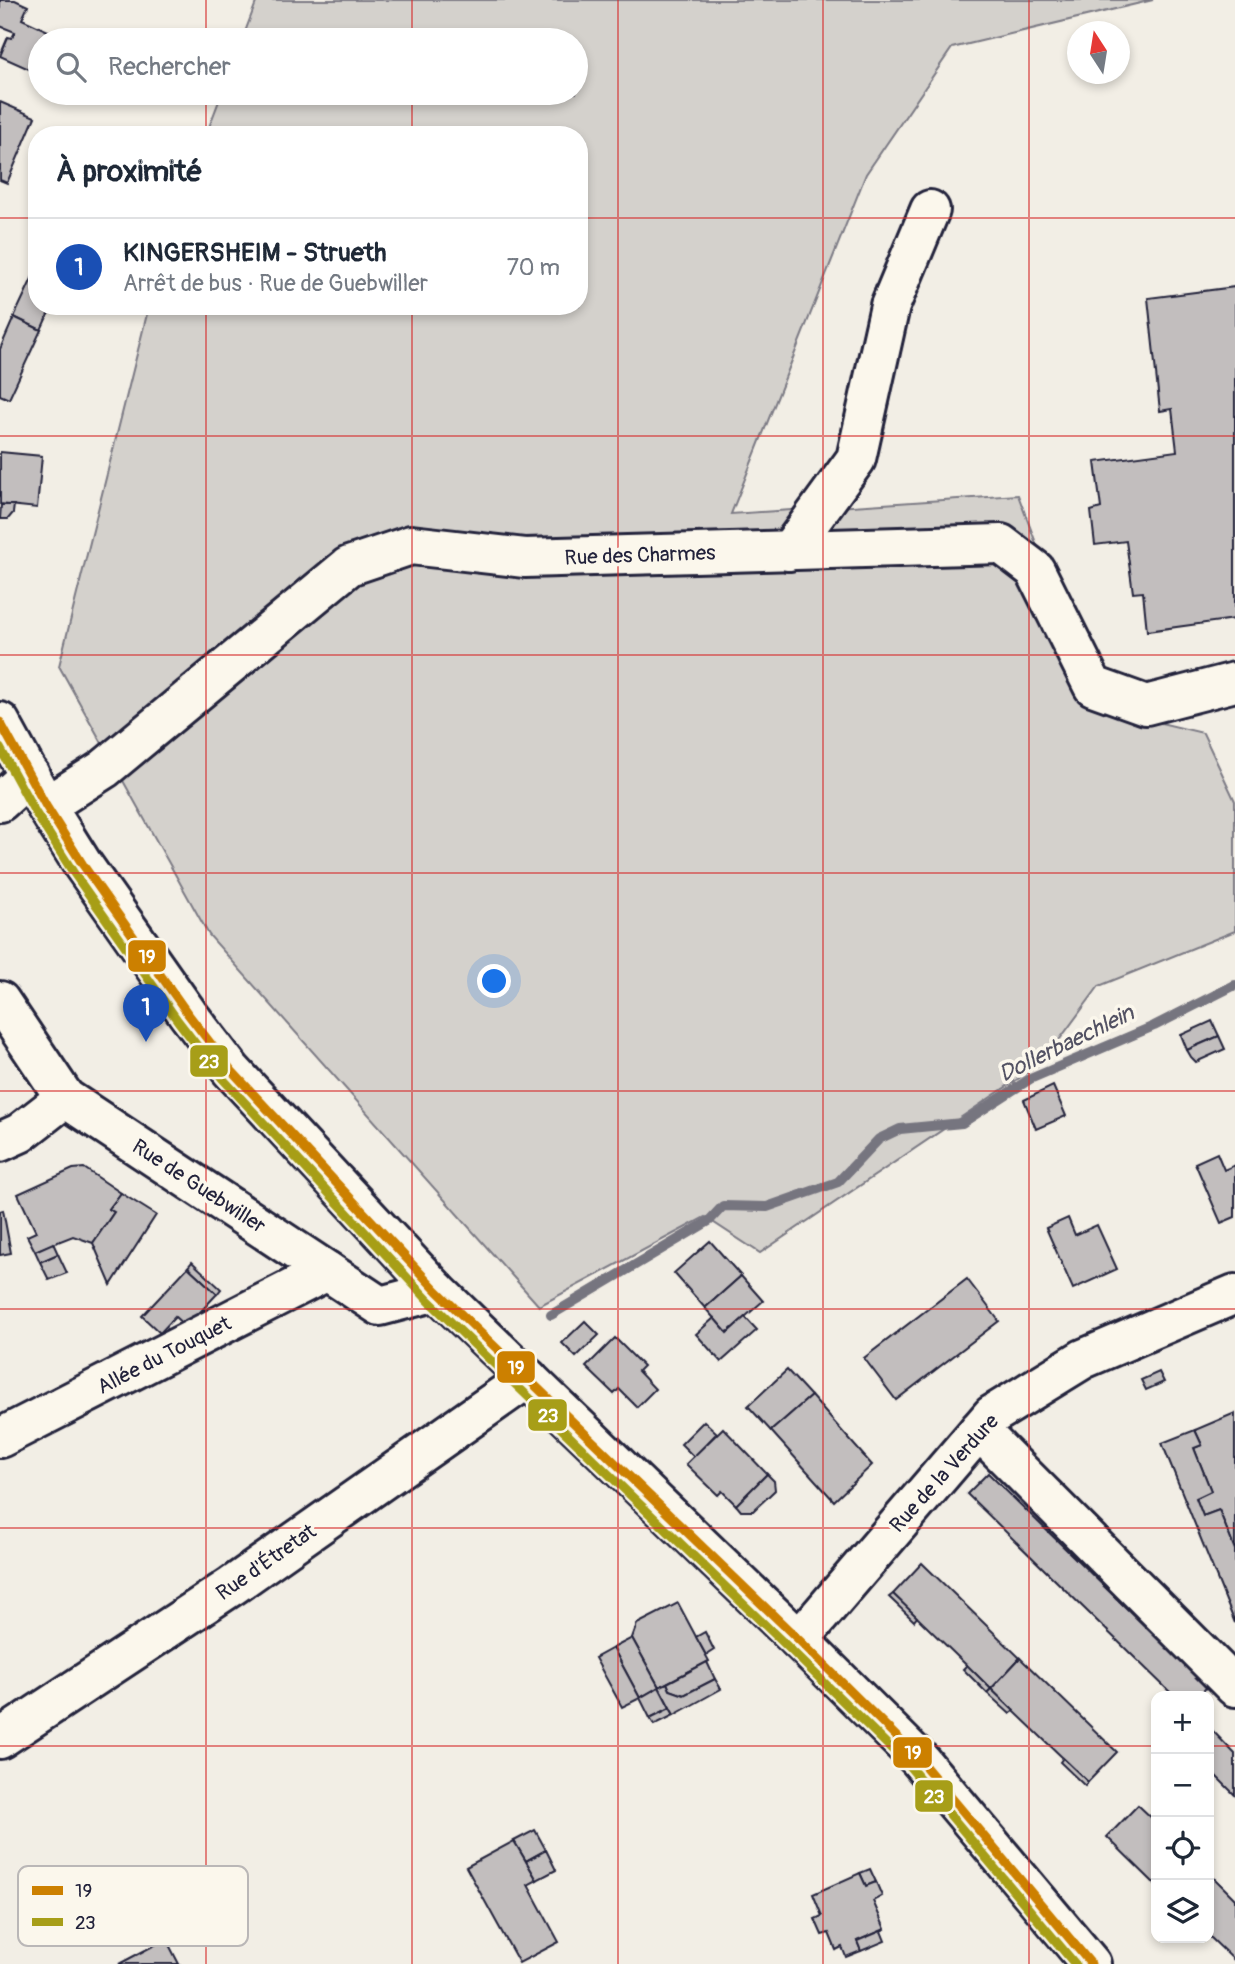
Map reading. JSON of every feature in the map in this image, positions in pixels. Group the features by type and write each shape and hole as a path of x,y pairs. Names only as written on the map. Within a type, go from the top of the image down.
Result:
{"street":[{"path":"789,551 856,459 890,306 930,210"},
{"name":"Rue des Charmes","path":"38,791 104,769 349,566 411,545 525,558 1001,544 1035,570 1093,686 1146,705 1235,682"},
{"path":"0,722 83,865 231,1070 437,1291 919,1759 1091,1964"},
{"path":"0,802 38,791"},
{"name":"Rue de Guebwiller","path":"0,1002 65,1098 380,1306 437,1291"},
{"path":"0,1142 20,1133 65,1098"},
{"name":"Allée du Touquet","path":"0,1438 327,1271"},
{"name":"Rue de la Verdure","path":"799,1640 992,1415 1083,1359 1235,1294"},
{"name":"Rue d'Étretat","path":"0,1739 232,1586 528,1378"},
{"path":"979,1430 1235,1687"}],"shaded area":[{"path":"257,0 1153,0 952,48 866,174 731,514 1018,495 1098,708 1203,733 1235,801 1235,931 1099,986 1043,1062 760,1253 705,1217 539,1306 209,935 59,666 147,315 588,315 588,126 209,126 217,105 588,105 588,28 246,28"}],"building":[{"path":"0,0 15,0 28,6 22,19 41,28 28,28 28,69 0,56 8,37 12,38 15,32 0,26"},
{"path":"0,102 35,117 31,126 28,126 28,134 7,183 0,180"},
{"path":"28,287 28,315 48,315 41,330 14,317"},
{"path":"1235,287 1235,619 1147,631 1143,592 1133,593 1126,541 1095,545 1091,511 1101,508 1095,462 1177,451 1172,409 1160,411 1148,298"},
{"path":"14,317 41,330 9,399 0,395 0,349"},
{"path":"0,452 42,456 37,508 0,504"},
{"path":"1,505 14,505 13,513 8,519 0,519"},
{"path":"1212,1021 1219,1036 1187,1050 1181,1035"},
{"path":"1219,1036 1225,1049 1196,1062 1191,1057 1187,1050"},
{"path":"1053,1086 1066,1116 1036,1129 1024,1100"},
{"path":"1217,1153 1224,1170 1235,1165 1235,1217 1221,1223 1195,1163"},
{"path":"84,1168 121,1193 109,1209 114,1212 93,1243 73,1236 35,1251 27,1236 36,1232 18,1194 73,1169"},
{"path":"121,1193 156,1215 111,1285 93,1243 114,1212 109,1209"},
{"path":"3,1210 11,1253 0,1255 0,1211"},
{"path":"1068,1218 1075,1235 1097,1225 1117,1269 1073,1289 1046,1228"},
{"path":"710,1241 741,1276 705,1308 674,1273"},
{"path":"53,1243 58,1254 40,1262 35,1251"},
{"path":"58,1254 67,1273 49,1280 40,1262"},
{"path":"192,1262 221,1289 217,1294 188,1267"},
{"path":"188,1267 217,1294 186,1327 175,1317 160,1333 142,1316"},
{"path":"741,1276 763,1301 727,1333 705,1308"},
{"path":"967,1279 999,1321 896,1400 864,1358"},
{"path":"745,1317 757,1330 721,1362 696,1334 714,1318 727,1333"},
{"path":"585,1321 599,1335 576,1357 562,1343"},
{"path":"615,1338 643,1366 638,1371 655,1389 637,1407 619,1389 614,1394 586,1367"},
{"path":"787,1370 811,1396 771,1431 748,1406"},
{"path":"1159,1372 1164,1382 1146,1390 1141,1380"},
{"path":"811,1396 872,1465 834,1501 771,1431"},
{"path":"1235,1413 1235,1550 1219,1510 1203,1516 1196,1498 1211,1491 1194,1448 1202,1445 1195,1430"},
{"path":"704,1421 717,1433 694,1457 681,1444"},
{"path":"723,1428 767,1474 736,1505 722,1491 718,1495 686,1464"},
{"path":"1195,1430 1202,1445 1194,1448 1211,1491 1196,1498 1203,1516 1219,1510 1235,1550 1235,1623 1162,1443"},
{"path":"988,1473 1207,1687 1203,1691 1169,1691 967,1494"},
{"path":"767,1474 774,1481 775,1490 753,1511 741,1511 736,1505"},
{"path":"922,1563 1020,1658 991,1689 893,1594"},
{"path":"893,1594 917,1617 914,1621 889,1597"},
{"path":"678,1603 709,1661 659,1687 632,1638 637,1624"},
{"path":"705,1632 714,1650 706,1655 696,1637"},
{"path":"632,1638 659,1687 640,1698 613,1648"},
{"path":"613,1648 640,1698 622,1707 595,1658"},
{"path":"1020,1658 1117,1752 1088,1782 991,1689"},
{"path":"707,1662 715,1679 684,1695 670,1690 667,1683"},
{"path":"967,1665 991,1689 987,1693 963,1669"},
{"path":"715,1679 721,1689 674,1715 659,1687 667,1683 670,1690 684,1695"},
{"path":"659,1687 670,1708 650,1718 640,1698"},
{"path":"991,1689 1014,1711 1010,1714 987,1693"},
{"path":"670,1708 674,1715 654,1725 650,1718"},
{"path":"1214,1732 1235,1754 1235,1795 1214,1774"},
{"path":"1063,1758 1088,1782 1085,1786 1060,1762"},
{"path":"1138,1805 1151,1817 1151,1880 1107,1837"},
{"path":"535,1830 546,1850 526,1861 514,1841"},
{"path":"514,1841 537,1880 528,1885 559,1942 519,1963 466,1867"},
{"path":"546,1850 556,1870 537,1880 526,1861"},
{"path":"870,1869 876,1882 866,1886 860,1873"},
{"path":"860,1873 866,1886 876,1882 882,1896 873,1901 885,1929 857,1941 861,1951 846,1957 842,1947 836,1950 829,1933 822,1935 815,1919 822,1916 813,1894"},
{"path":"1214,1878 1235,1899 1235,1961 1214,1941"},
{"path":"881,1931 885,1941 861,1951 857,1941"},
{"path":"153,1946 170,1946 179,1964 119,1964"}],"waterway":[{"name":"Dollerbaechlein","path":"551,1315 709,1221 723,1206 767,1207 838,1182 879,1139 900,1129 962,1123 1030,1079 1154,1026 1235,985"}],"transit line":[{"name":"19","path":"0,722 46,806 83,865 231,1070 437,1291 919,1759 1091,1964"},
{"name":"23","path":"0,748 35,812 73,872 178,1021 222,1078 428,1300 910,1767 1075,1964"}],"place":[{"name":"KINGERSHEIM - Strueth","path":"146,1042"}]}
